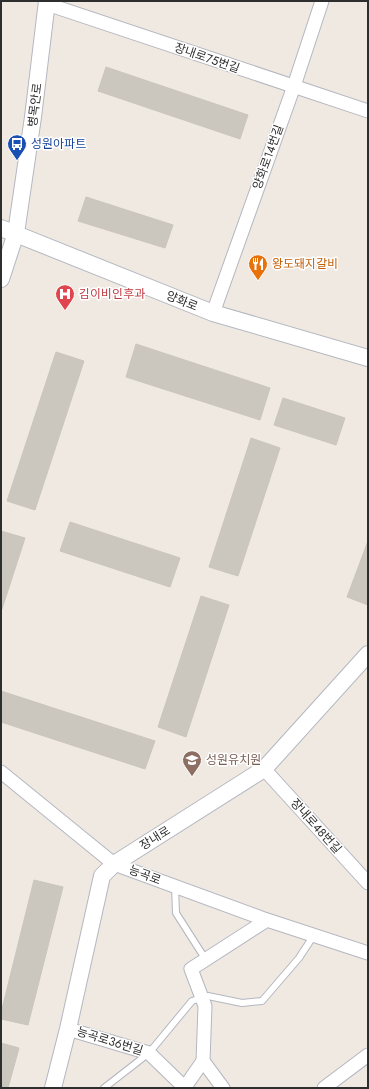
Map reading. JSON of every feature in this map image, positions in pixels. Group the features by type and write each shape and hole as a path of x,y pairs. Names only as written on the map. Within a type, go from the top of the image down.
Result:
{"street":[{"name":"양화로14번길","path":"213,313 294,86 322,1"},
{"name":"장내로75번길","path":"47,2 368,111"},
{"name":"병목안로","path":"1,279 8,231 33,117 47,2"},
{"name":"양화로","path":"8,231 213,313 368,358"},
{"name":"장내로","path":"53,1088 68,1029 102,876 114,864 264,769 368,654"},
{"name":"장내로48번길","path":"264,769 368,884"},
{"name":"능곡로","path":"1,772 114,864 267,920 368,953"},
{"path":"185,1087 203,1061 205,1006 200,997 191,969 267,920"},
{"name":"능곡로36번길","path":"68,1029 149,1053 185,1087"},
{"path":"324,1088 368,1055"},
{"path":"203,1061 223,1088"}],"lane":[{"path":"175,886 176,913 206,960"},
{"path":"104,1088 149,1053 192,1001 200,997 208,996 242,1003 262,1001 299,958 314,935"}],"building":[{"path":"106,67 248,115 240,139 98,91"},
{"path":"86,197 173,225 165,248 78,221"},
{"path":"136,344 270,388 260,420 126,377"},
{"path":"56,352 84,361 35,510 7,501"},
{"path":"283,398 345,418 336,445 274,425"},
{"path":"251,438 280,448 238,576 209,567"},
{"path":"70,522 180,558 170,587 60,551"},
{"path":"1,531 25,538 1,612"},
{"path":"368,541 368,605 347,597"},
{"path":"201,596 229,605 186,737 158,727"},
{"path":"1,691 155,741 145,769 1,722"},
{"path":"34,880 63,887 28,1025 1,1019 1,1013"},
{"path":"1,1043 19,1048 8,1088 1,1088"}],"place":[{"name":"성원아파트","path":"17,161"},
{"name":"왕도돼지갈비","path":"258,281"},
{"name":"김이비인후과","path":"65,311"},
{"name":"성원유치원","path":"192,777"}]}
